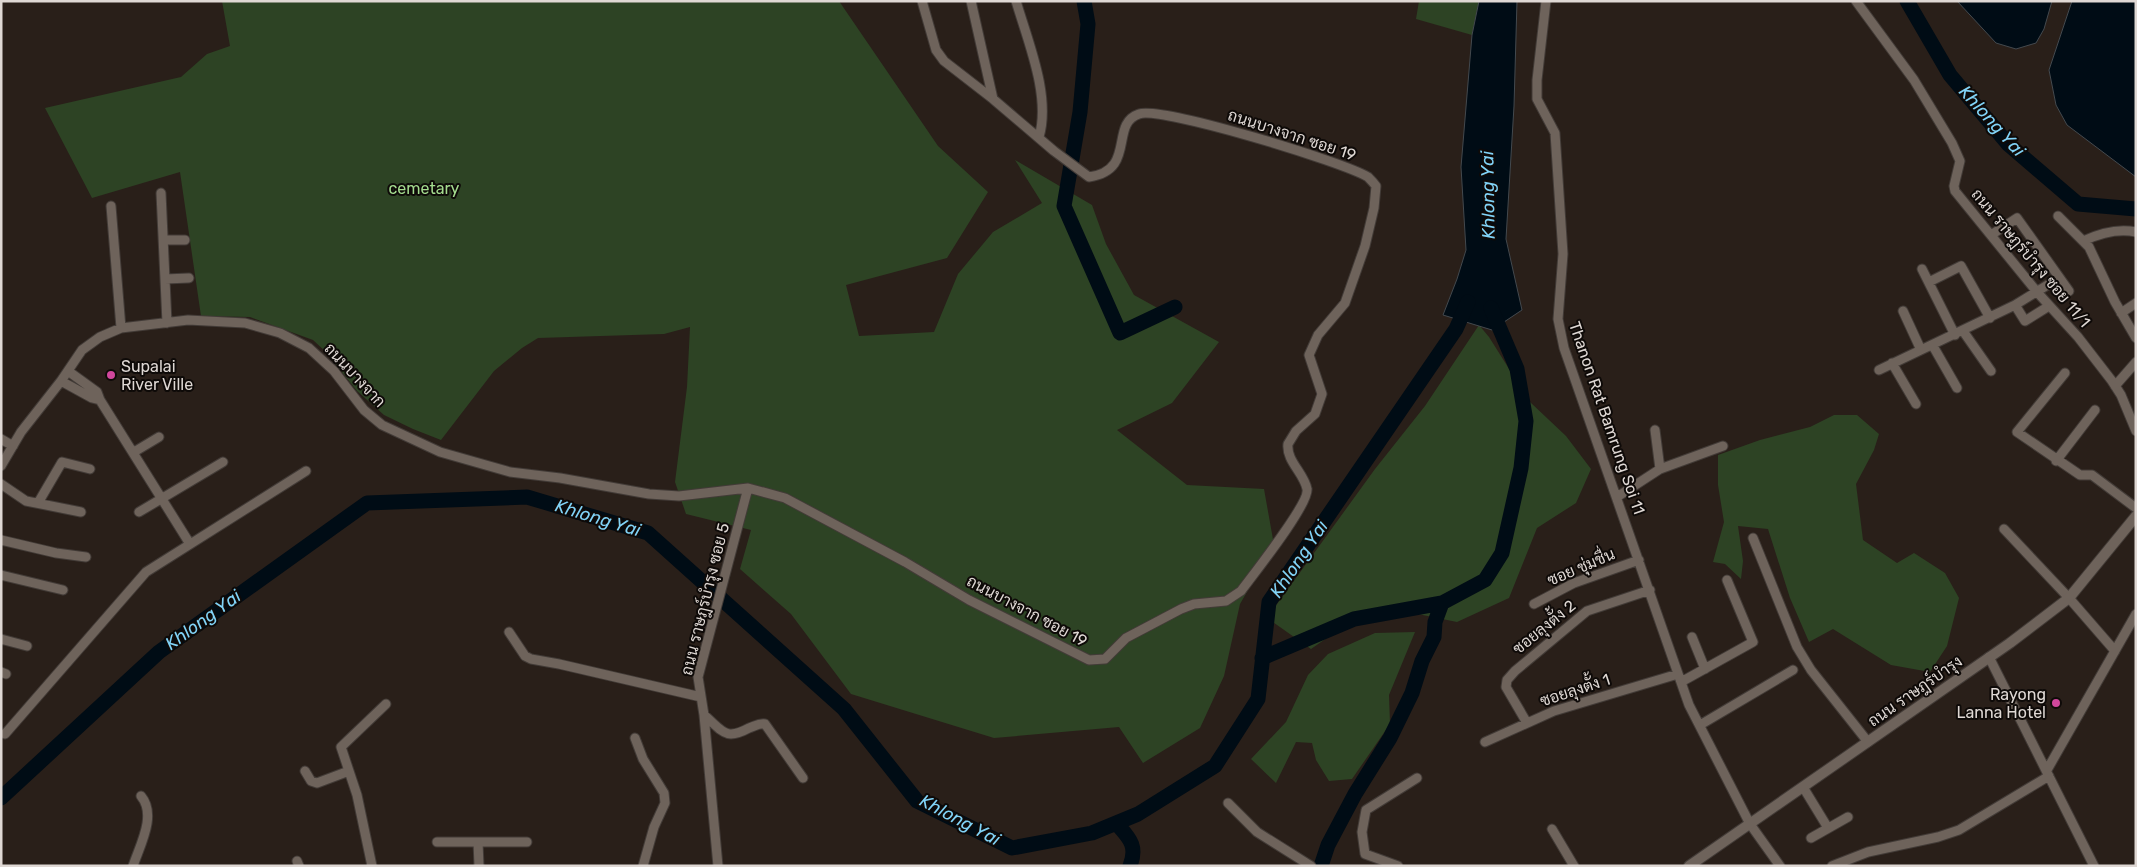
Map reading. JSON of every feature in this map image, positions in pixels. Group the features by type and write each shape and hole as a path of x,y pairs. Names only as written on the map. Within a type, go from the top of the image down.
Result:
{"street":[{"name":"ถนนบางจาก ซอย 19","path":"748,488 785,498 905,562 970,600 1089,660 1105,659 1126,638 1181,609 1198,603 1226,601 1241,591 1298,513 1308,495 1307,488 1291,458 1288,444 1296,432 1318,409 1322,394 1309,355 1318,335 1345,303 1365,246 1374,208 1376,186 1367,177 1342,166 1202,122 1145,112 1136,114 1128,120 1124,128 1118,156 1111,169 1096,176 1090,176 1054,151 993,99 944,61 939,55 922,1"},
{"path":"971,1 993,99"},
{"path":"1016,1 1042,96 1043,119 1039,137"},
{"name":"Thanon Rat Bamrung Soi 11","path":"1546,1 1537,80 1537,99 1555,133 1563,254 1558,319 1564,348 1689,705 1750,824 1780,866"},
{"name":"ถนน ราษฎร์บำรุง ซอย 11/1","path":"1856,1 1914,80 1952,142 1960,161 1954,186 1955,191 2037,292 2078,337 2116,386 2136,431"},
{"path":"160,193 167,323"},
{"path":"111,206 121,328"},
{"path":"2058,216 2083,241 2094,256 2121,313 2136,338"},
{"path":"1991,235 2017,218 2068,292"},
{"path":"2083,241 2093,236 2117,231 2136,232"},
{"path":"164,240 185,240"},
{"path":"1929,282 1961,266 1990,318"},
{"path":"1922,269 1959,333 1990,371"},
{"path":"165,280 189,278"},
{"path":"1879,370 1990,318 2059,278"},
{"path":"2121,313 2136,303"},
{"path":"2015,305 2025,321 2049,306"},
{"path":"1903,311 1921,350"},
{"name":"ถนนบางจาก","path":"1,466 21,432 68,372 82,350 100,336 121,328 188,320 245,323 280,333 309,348 334,371 364,410 382,425 440,452 510,472 560,478 648,494 679,496 748,488"},
{"path":"1933,346 1957,388"},
{"path":"2116,386 2136,362"},
{"path":"1892,363 1916,404"},
{"path":"68,372 97,392 100,400 190,544"},
{"path":"2065,373 2017,432 2056,461 2080,475 2092,475 2136,508"},
{"path":"61,381 92,398 100,400"},
{"path":"2056,461 2095,410"},
{"path":"1655,430 1660,469"},
{"path":"134,452 159,437"},
{"path":"1,439 14,446"},
{"path":"1617,497 1660,469 1723,446"},
{"path":"38,503 62,462 90,469"},
{"path":"139,512 223,462"},
{"path":"5,734 146,572 306,471"},
{"path":"1,484 26,501 81,512"},
{"name":"ถนน ราษฎร์บำรุง ซอย 5","path":"718,866 704,715 698,676 748,488"},
{"name":"ถนน ราษฎร์บำรุง","path":"1690,866 1989,658 2069,598 2136,516"},
{"path":"2004,530 2069,598 2115,652"},
{"path":"1753,538 1798,647 1811,670 1868,742"},
{"path":"1,540 56,553 86,557"},
{"name":"ซอย ชุ่มชื่น","path":"1534,604 1574,583 1639,560"},
{"path":"1,575 63,590"},
{"name":"ซอยลุงตั้ง 1","path":"1485,742 1554,712 1680,678 1706,669 1753,642 1727,580"},
{"name":"ซอยลุงตั้ง 2","path":"1527,723 1506,687 1507,680 1514,671 1587,611 1650,590"},
{"path":"1832,866 1868,852 1938,837 1959,830 2048,773 2136,614"},
{"path":"509,632 525,656 531,659 701,697"},
{"path":"1692,637 1706,669"},
{"path":"1,639 27,646"},
{"path":"1989,658 2094,866"},
{"path":"1700,725 1793,670"},
{"path":"372,866 349,771 341,751 342,744 386,704"},
{"path":"704,715 728,735 734,736 760,723 765,724 803,778"},
{"path":"635,738 643,759 664,793 665,803 654,827 647,865"},
{"path":"305,771 311,781 317,783 349,771"},
{"path":"1398,866 1365,854 1362,832 1364,815 1370,806 1417,778"},
{"path":"1803,787 1828,828"},
{"path":"133,866 149,817 148,807 141,796"},
{"path":"1228,803 1257,832 1311,866"},
{"path":"1811,838 1848,817"},
{"path":"1552,829 1574,866"},
{"path":"437,842 527,842"},
{"path":"478,842 479,866"}],"green space":[{"name":"cemetary","path":"222,1 839,1 938,146 988,192 947,258 846,285 859,336 934,332 958,274 993,232 1042,203 1015,160 1092,205 1106,244 1134,295 1219,342 1172,403 1117,430 1187,485 1264,489 1274,545 1240,604 1224,676 1200,728 1143,763 1119,727 994,738 851,694 791,614 740,569 751,530 686,514 675,482 687,387 690,327 664,334 538,338 522,348 494,371 441,440 384,415 357,391 326,352 313,340 250,317 201,316 180,172 92,198 45,108 181,77 207,54 230,46"},
{"path":"1419,1 1479,1 1472,35 1416,19"},
{"path":"1479,325 1489,337 1530,402 1566,436 1591,469 1576,503 1537,528 1509,598 1457,622 1403,611 1376,610 1354,619 1311,649 1267,618 1375,469 1425,406"},
{"path":"1834,415 1857,415 1879,434 1874,450 1856,484 1863,540 1897,563 1914,553 1945,573 1959,598 1947,646 1930,672 1891,665 1833,629 1809,642 1790,598 1768,529 1738,526 1743,561 1741,579 1725,564 1713,562 1724,522 1718,485 1718,455 1760,440 1810,427"},
{"path":"1415,632 1389,695 1390,724 1352,779 1329,781 1316,760 1312,743 1296,742 1276,783 1251,759 1286,722 1308,675 1328,654 1375,633"}],"water":[{"path":"1479,1 1517,1 1514,106 1506,239 1522,310 1492,330 1443,315 1466,250 1461,167 1472,35"},
{"path":"1957,1 2052,1 2044,29 2036,43 2016,49 1996,43"},
{"path":"2072,1 2136,1 2136,177 2067,125 2056,105 2049,70"}],"waterway":[{"path":"1084,1 1088,24 1080,112 1064,206 1120,333 1175,307"},
{"name":"Khlong Yai","path":"1907,1 1950,75 2008,144 2078,204 2136,209"},
{"name":"Khlong Yai","path":"1,798 159,652 367,503 527,497 648,533 844,709 917,801 1012,848 1092,833 1138,814 1215,766 1258,699 1269,602 1456,329 1468,302"},
{"path":"1262,658 1354,619 1442,603 1485,580 1502,553 1521,468 1526,421 1517,369 1491,308"},
{"path":"1321,866 1328,845 1355,794 1390,738 1412,693 1422,661 1434,637 1435,622 1442,603"},
{"path":"1116,823 1133,847 1130,866"}],"place":[{"name":"Supalai River Ville","path":"111,375"},
{"name":"Rayong Lanna Hotel","path":"2056,703"}]}
